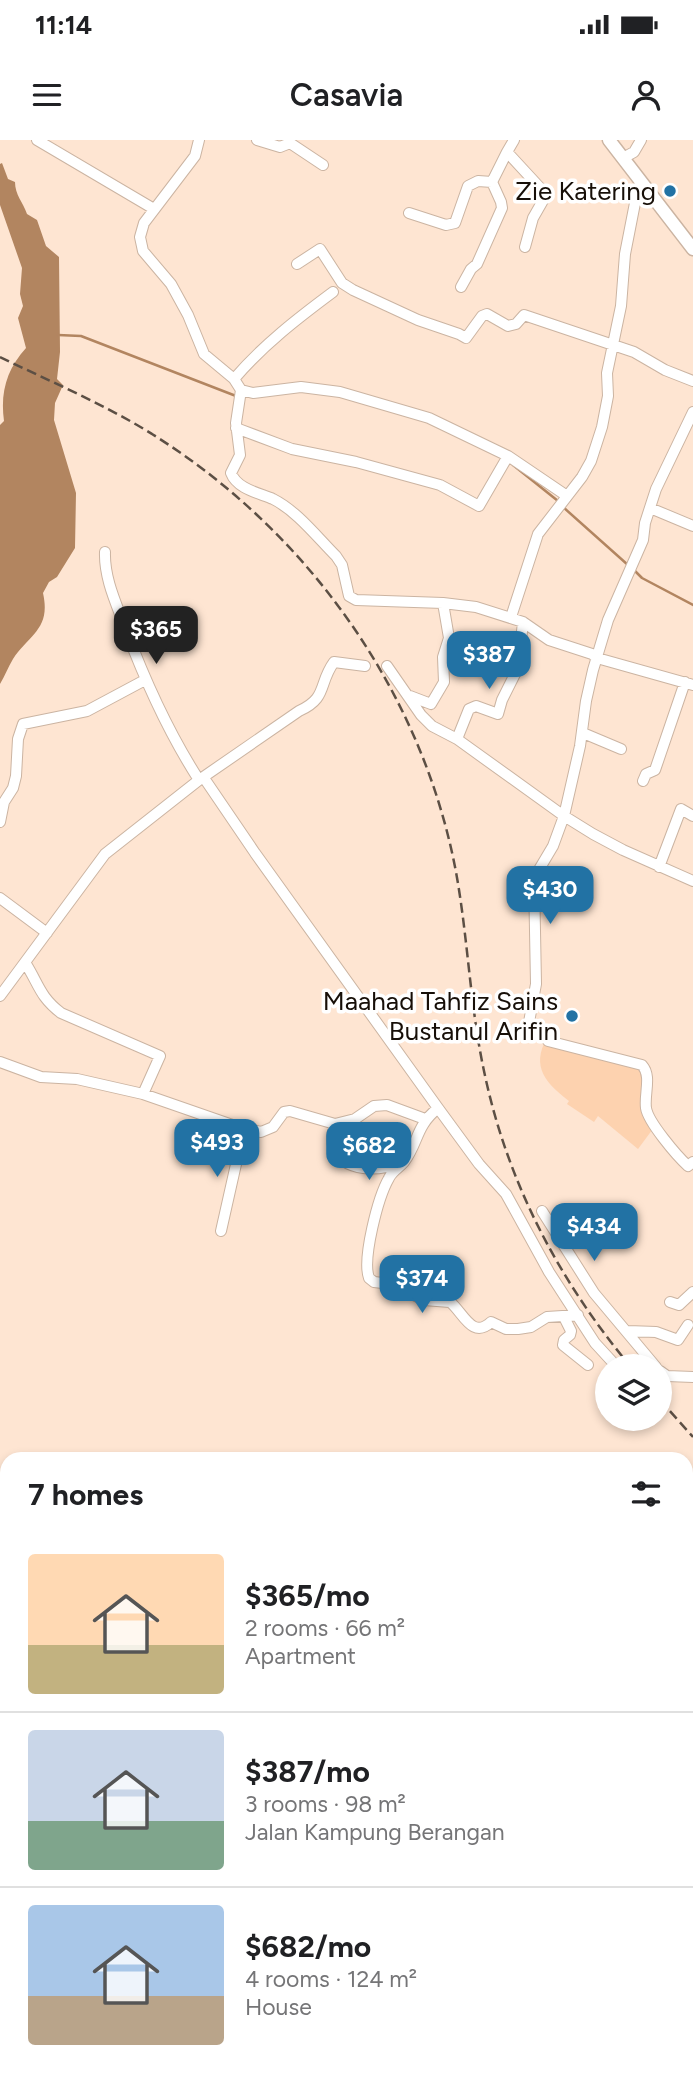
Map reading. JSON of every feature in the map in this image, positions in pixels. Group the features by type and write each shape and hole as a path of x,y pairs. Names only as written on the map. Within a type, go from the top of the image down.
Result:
{"main road":[{"path":"609,140 693,249"}],"street":[{"path":"37,140 154,209"},
{"path":"199,140 195,156 141,230 141,244 171,284 188,315 204,354 234,379 240,394 236,428 240,455 231,473 233,478 245,487 284,506 336,556 342,565 349,596 356,600 476,607 523,622 549,640 597,658 689,683 655,770 646,774 643,781"},
{"path":"257,140 275,146 290,143 323,165"},
{"path":"492,182 514,140"},
{"path":"623,158 634,152 641,140"},
{"path":"507,152 543,191 545,197 533,218 525,247"},
{"path":"409,213 452,225 468,186 478,181 492,182"},
{"path":"461,287 477,264 502,208 492,182"},
{"path":"511,618 538,534 582,477 591,461 602,426 608,396 607,373 621,306 625,254 635,203 638,194 645,187"},
{"path":"297,264 320,249 342,283 353,290 418,320 466,338 482,316 487,314 508,327 516,324 524,315 634,352 666,370 693,380"},
{"path":"234,379 250,360 289,325 333,292"},
{"path":"240,394 301,387 340,392 429,418 508,456 567,496"},
{"path":"527,1033 536,984 534,878 553,846 564,816 583,733 586,701 608,620 643,540 656,489 692,415"},
{"path":"236,428 292,449 356,462 440,485 479,506 508,456"},
{"path":"650,508 693,526"},
{"path":"105,552 104,562 113,596 145,680 183,755 479,1164 506,1194 549,1272 606,1354"},
{"path":"410,696 431,704 444,682 443,657 449,638 443,603"},
{"path":"457,739 469,709 476,706 498,714 518,668 523,622"},
{"path":"0,996 105,854 202,779 299,711 312,705 317,700 334,662 365,666"},
{"path":"387,666 426,720 609,844 693,881"},
{"path":"0,822 5,802 13,788 18,740 23,724 87,711 145,680"},
{"path":"583,733 621,749"},
{"path":"659,867 681,809 693,816"},
{"path":"0,898 47,933"},
{"path":"26,964 39,991 61,1013 160,1056 142,1094"},
{"path":"548,1041 642,1065 647,1072 646,1110 675,1154 688,1166 693,1162"},
{"path":"0,1062 41,1077 77,1079 142,1094 237,1127 265,1131 273,1126 284,1112 290,1111 335,1124 355,1119 374,1106 387,1105 425,1119"},
{"path":"438,1108 425,1119 404,1163 391,1174 377,1207 367,1266 368,1276 371,1280 391,1284 424,1300 450,1302 465,1321 475,1327 484,1327 491,1322 506,1329 518,1329 531,1327 547,1317 578,1315"},
{"path":"335,1124 331,1135 334,1150 336,1156 346,1163 372,1167 404,1163"},
{"path":"221,1231 241,1142 237,1127"},
{"path":"542,1211 594,1293 646,1354"},
{"path":"670,1302 679,1305 693,1292"},
{"path":"564,1317 571,1331 563,1345 588,1364"},
{"path":"628,1331 656,1332 678,1340 688,1325"},
{"path":"672,1376 693,1377"}],"shaded area":[{"path":"2,163 8,179 15,182 27,214 37,220 46,246 59,257 60,352 57,379 63,385 55,403 54,420 76,493 75,548 57,577 49,582 43,593 45,605 42,623 19,650 0,684 0,425 4,421 6,382 14,364 26,348 18,318 23,306 20,294 22,268 0,205"},
{"path":"547,1038 649,1065 649,1108 658,1122 638,1149 598,1116 594,1122 567,1104 569,1101 548,1081 543,1074 540,1058"}],"waterway":[{"path":"58,335 81,336 236,396"},
{"path":"513,465 558,501"},
{"path":"563,507 628,565"},
{"path":"634,570 642,578 693,605"}],"railway":[{"path":"0,357 134,423 208,473 260,518 307,567 349,621 386,679 416,741 440,805 456,872 484,1071 507,1152 539,1228 559,1265 621,1354"},
{"path":"672,1413 693,1437"}],"place":[{"name":"Zie Katering","path":"670,191"},
{"name":"Maahad Tahfiz Sains Bustanul Arifin","path":"572,1016"}]}
